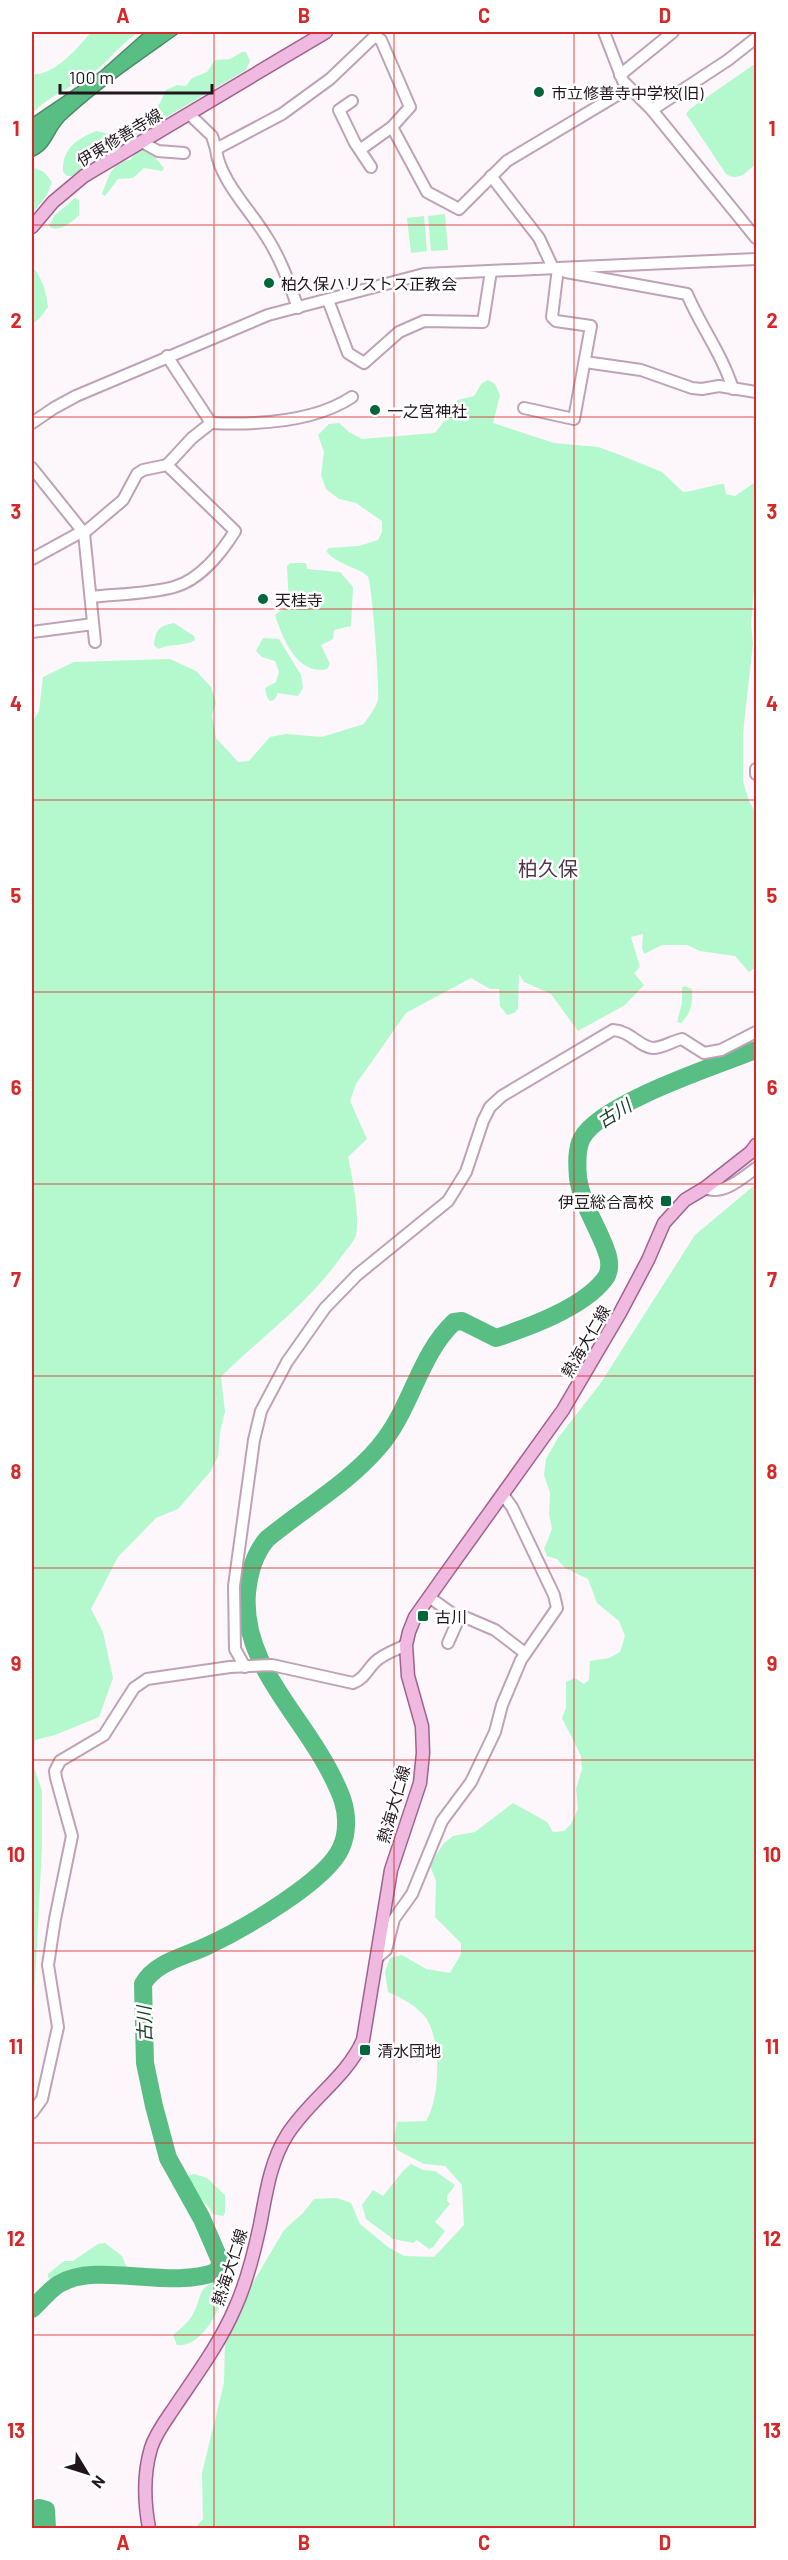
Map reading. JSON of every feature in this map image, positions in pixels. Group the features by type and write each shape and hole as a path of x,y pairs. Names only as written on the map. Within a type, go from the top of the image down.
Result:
{"main road":[{"name":"伊東修善寺線","path":"32,227 53,202 84,176 326,32"},
{"name":"熱海大仁線","path":"149,2529 144,2494 145,2474 152,2444 224,2332 236,2307 252,2258 273,2165 287,2135 310,2104 355,2059 366,2028 391,1870 420,1783 423,1753 422,1726 408,1676 406,1645 415,1617 563,1410 591,1365 648,1260 664,1223 686,1200 751,1152 756,1145"}],"street":[{"path":"606,32 620,75 652,110 756,238"},
{"path":"620,75 673,32"},
{"path":"216,149 282,114 330,79 375,36 381,40 410,107 392,127 361,149"},
{"path":"652,110 728,60 756,38"},
{"path":"392,127 427,192 459,209 507,161 630,88"},
{"path":"352,100 339,110 355,143 371,167"},
{"path":"189,114 212,136 218,164 243,205 265,234 283,266 298,308"},
{"path":"142,142 158,151 184,153"},
{"path":"491,176 539,238 555,268 552,317 556,321 591,326 574,418 524,408"},
{"path":"32,423 76,396 167,356 265,317 424,274 756,258"},
{"path":"555,268 687,294 699,322 725,364 733,389"},
{"path":"328,300 348,353 364,363 399,332 424,321 483,322 491,271"},
{"path":"167,356 211,423"},
{"path":"585,362 641,370 692,388 719,386 733,389 755,389"},
{"path":"32,559 83,532 117,506 137,474 143,470 167,465 192,438 211,423 287,420 339,406 352,398"},
{"path":"91,597 176,586 209,564 224,548 235,531 167,465"},
{"path":"32,468 83,532 95,642"},
{"path":"32,632 93,624"},
{"path":"756,768 756,774"},
{"path":"245,1667 236,1649 234,1586 254,1440 261,1411 287,1362 324,1308 357,1275 448,1202 466,1172 486,1114 502,1096 613,1030 625,1030 646,1047 660,1047 682,1039 704,1053 721,1050 756,1032"},
{"path":"705,1188 717,1191 723,1189 756,1168"},
{"path":"378,1957 386,1950 394,1919 411,1894 437,1830 471,1782 495,1733 506,1696 525,1653 554,1613 556,1602 512,1507 502,1494"},
{"path":"429,1597 459,1617 495,1630 525,1653"},
{"path":"448,1643 459,1617"},
{"path":"32,2113 42,2099 58,2027 48,1965 72,1836 56,1778 58,1765 74,1751 104,1735 134,1688 147,1679 230,1667 272,1665 354,1683 365,1676 382,1656 406,1645"}],"shaded area":[{"path":"91,32 140,32 128,40 94,72 54,96 32,114 32,74 40,74 57,66 73,53"},
{"path":"145,32 180,32 81,105 62,122 45,149 32,157 32,118 101,71"},
{"path":"246,52 250,61 246,70 131,138 132,131 160,103 166,90 177,85 186,86 192,78 207,72 215,60 230,59"},
{"path":"756,63 756,164 742,175 735,177 726,174 686,114"},
{"path":"96,131 116,135 122,133 127,139 118,147 105,151 72,176 67,176 63,172 63,164 68,151 82,138"},
{"path":"143,149 157,155 156,159 164,168 162,171 144,168 133,178 118,179 105,196 102,194 114,168 130,160 138,150"},
{"path":"32,167 44,172 52,182 47,195 32,214"},
{"path":"75,198 79,200 79,215 61,228 56,229 49,226 54,216"},
{"path":"445,214 448,250 431,251 428,216"},
{"path":"424,216 427,251 411,253 407,218"},
{"path":"32,266 43,285 48,307 32,324"},
{"path":"488,380 495,384 500,395 493,423 554,443 598,447 615,453 662,472 683,492 724,484 726,494 735,496 754,483 756,484 756,565 751,624 753,643 743,733 743,782 749,801 756,813 756,967 749,972 735,956 700,951 687,945 662,945 644,954 643,934 631,937 640,967 634,973 644,985 625,1005 578,1031 551,994 524,982 519,974 518,1009 514,1013 507,1015 500,1006 499,989 490,989 471,978 406,1013 356,1084 350,1101 367,1139 348,1157 356,1206 355,1238 313,1291 221,1377 225,1412 220,1432 218,1457 210,1472 178,1509 156,1518 118,1557 91,1609 103,1632 113,1678 99,1717 55,1735 35,1740 32,1761 32,722 39,711 43,677 74,662 170,659 196,671 211,687 216,703 212,715 216,738 238,762 249,761 270,737 286,734 322,737 364,724 378,700 370,584 365,574 336,560 326,551 329,548 359,546 378,540 382,532 382,521 356,503 339,499 326,489 321,475 324,452 318,435 329,424 339,423 362,439 435,433 449,415 448,408 458,400 474,396 482,383"},
{"path":"290,563 306,563 307,569 340,572 353,587 351,626 334,630 333,639 321,645 330,664 327,669 316,670 299,661 292,653 278,624 275,615 289,604 287,566"},
{"path":"174,623 194,636 195,640 158,649 154,645 157,632 165,625"},
{"path":"263,638 279,639 301,675 303,688 298,696 278,693 274,700 270,701 267,697 265,688 276,682 279,672 275,661 262,657 256,651"},
{"path":"684,986 692,989 692,999 691,1008 681,1023 677,1022"},
{"path":"756,1184 756,2528 195,2528 203,2519 202,2473 224,2383 225,2340 234,2315 284,2230 303,2213 314,2199 337,2198 351,2203 360,2224 388,2247 404,2256 434,2257 464,2225 462,2185 445,2166 424,2164 397,2150 393,2141 397,2122 426,2121 434,2099 437,2055 435,2041 426,2018 409,2003 388,1992 385,1972 390,1958 402,1955 426,1969 450,1973 461,1954 461,1943 435,1917 436,1881 430,1865 443,1844 453,1836 475,1832 513,1803 547,1822 553,1832 564,1831 571,1824 578,1809 576,1789 582,1769 581,1756 562,1718 566,1708 566,1682 575,1678 584,1684 589,1680 590,1661 609,1658 620,1652 625,1636 619,1621 597,1603 588,1579 565,1568 557,1559 547,1556 544,1549 552,1529 549,1514 550,1493 544,1475 546,1459 558,1438 600,1384 695,1235"},
{"path":"32,1761 42,1791 42,1847 32,2038"},
{"path":"411,2164 423,2170 435,2171 455,2185 447,2196 450,2204 435,2222 445,2231 429,2249 417,2240 413,2243 393,2239 366,2219 362,2205 373,2190 383,2196"},
{"path":"194,2174 207,2178 225,2195 223,2216 213,2214 190,2185 189,2175"},
{"path":"105,2243 122,2256 127,2268 124,2271 82,2271 52,2280 48,2277 48,2274 64,2261 73,2261 98,2244"},
{"path":"222,2281 226,2285 224,2293 210,2324 195,2340 177,2345 173,2335 191,2317 201,2292 213,2283"}],"waterway":[{"name":"古川","path":"32,2309 59,2284 75,2278 93,2275 197,2277 216,2272 221,2263 202,2219 168,2158 145,2063 143,1984 148,1976 163,1965 240,1929 301,1890 332,1861 341,1848 346,1828 341,1795 333,1778 321,1755 277,1690 254,1644 248,1619 247,1593 255,1557 267,1539 339,1485 378,1448 399,1417 432,1351 454,1322 462,1321 496,1338 569,1308 604,1280 609,1270 608,1258 583,1197 578,1173 577,1157 580,1142 593,1125 612,1112 662,1086 756,1050"},
{"name":"古川","path":"32,2519 39,2508 46,2510 47,2528"}],"place":[{"name":"市立修善寺中学校(旧)","path":"539,92"},
{"name":"柏久保ハリストス正教会","path":"269,283"},
{"name":"一之宮神社","path":"375,410"},
{"name":"天桂寺","path":"263,599"},
{"name":"伊豆総合高校","path":"666,1201"},
{"name":"古川","path":"423,1616"},
{"name":"清水団地","path":"365,2050"}],"district":[{"name":"柏久保","path":"548,868"}]}
